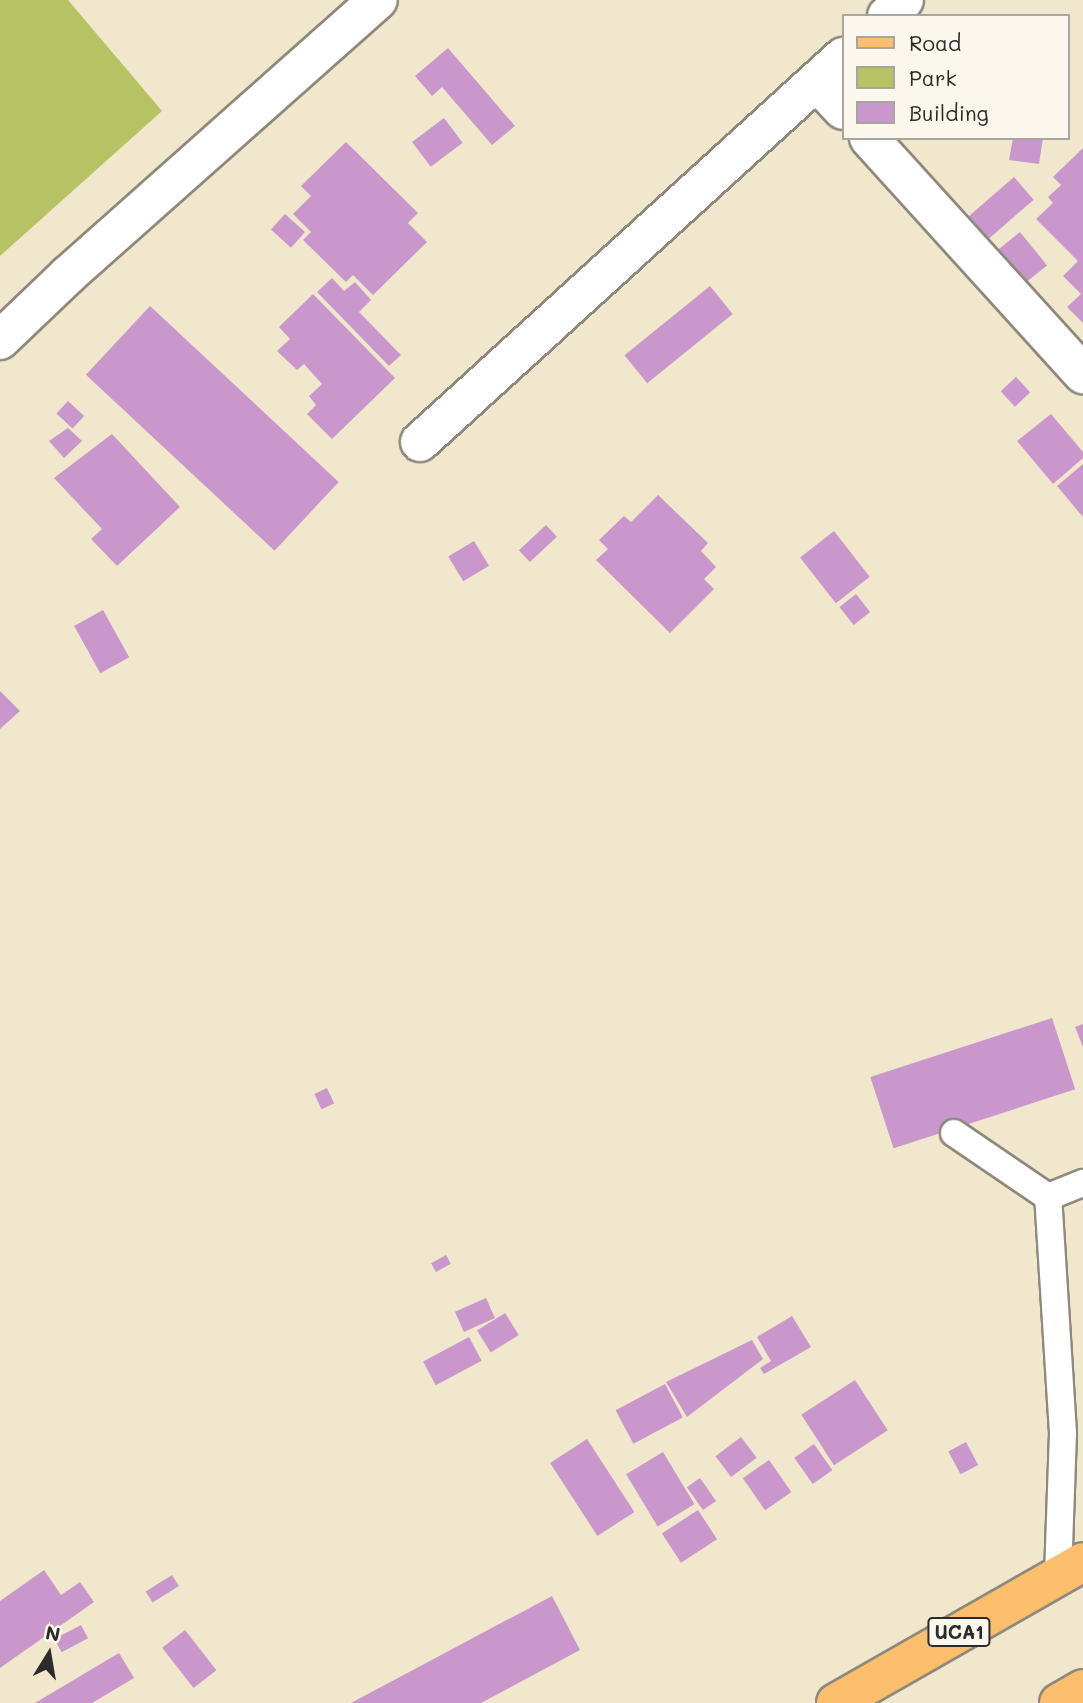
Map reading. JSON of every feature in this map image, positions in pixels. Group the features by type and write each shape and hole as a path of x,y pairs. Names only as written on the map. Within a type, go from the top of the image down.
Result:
{"main road":[{"name":"UCA1","path":"836,1703 1070,1569"},
{"path":"1059,1703 1083,1689"}],"street":[{"path":"0,340 68,275 377,0"},
{"path":"889,14 904,0"},
{"path":"420,442 830,69 842,107"},
{"path":"871,140 1083,374"}],"lane":[{"path":"954,1133 1048,1197 1073,1428 1070,1569"},
{"path":"1048,1197 1083,1183"}],"green space":[{"path":"0,0 68,0 162,111 0,256"}],"building":[{"path":"448,48 515,126 492,145 442,87 432,96 415,76"},
{"path":"444,118 463,143 431,167 412,142"},
{"path":"1013,140 1043,140 1039,164 1009,160"},
{"path":"346,142 418,213 408,223 427,242 373,295 353,275 346,282 303,240 311,232 293,214 311,196 301,186"},
{"path":"1083,148 1083,323 1067,307 1081,294 1063,276 1078,261 1036,219 1053,203 1048,197 1061,185 1053,177"},
{"path":"1014,177 1034,200 988,240 968,217"},
{"path":"285,214 305,232 291,248 271,230"},
{"path":"1020,232 1047,265 1024,284 997,251"},
{"path":"332,278 344,291 355,282 371,300 359,312 401,355 389,366 317,292"},
{"path":"710,286 733,314 647,383 625,355"},
{"path":"313,294 395,378 332,439 307,414 316,405 309,396 322,384 304,364 297,370 277,351 290,339 279,327"},
{"path":"150,306 339,482 275,551 86,375"},
{"path":"1016,377 1030,392 1015,407 1001,391"},
{"path":"68,401 84,416 72,428 56,413"},
{"path":"1051,414 1083,452 1083,458 1053,484 1017,441"},
{"path":"68,428 82,441 64,458 49,441"},
{"path":"112,434 180,507 117,566 91,539 102,529 54,478"},
{"path":"1083,464 1083,517 1057,486"},
{"path":"658,495 708,543 701,551 716,567 704,579 714,589 670,633 596,560 608,549 599,540 624,516 631,522"},
{"path":"546,525 557,537 530,562 519,550"},
{"path":"834,531 870,577 836,603 800,557"},
{"path":"474,541 489,566 463,581 448,556"},
{"path":"856,594 870,612 854,625 839,607"},
{"path":"103,610 129,657 100,673 74,626"},
{"path":"0,691 20,711 0,729"},
{"path":"1052,1018 1075,1089 894,1148 870,1077"},
{"path":"1083,1024 1083,1047 1075,1027"},
{"path":"327,1088 334,1103 321,1109 314,1094"},
{"path":"446,1255 451,1264 436,1272 431,1263"},
{"path":"486,1298 495,1318 464,1332 455,1312"},
{"path":"505,1313 519,1335 491,1353 477,1330"},
{"path":"792,1316 811,1347 764,1374 760,1368 771,1361 757,1337"},
{"path":"469,1337 482,1361 436,1385 423,1361"},
{"path":"752,1340 763,1359 687,1417 666,1382"},
{"path":"855,1380 888,1430 834,1465 801,1415"},
{"path":"665,1384 683,1418 633,1444 616,1410"},
{"path":"741,1437 757,1458 731,1477 715,1456"},
{"path":"587,1439 634,1512 597,1536 550,1463"},
{"path":"966,1442 978,1465 961,1474 948,1451"},
{"path":"814,1444 832,1470 813,1484 794,1458"},
{"path":"663,1452 694,1504 658,1526 626,1474"},
{"path":"769,1460 791,1492 765,1510 743,1478"},
{"path":"700,1478 716,1501 703,1510 687,1487"},
{"path":"698,1510 717,1539 681,1563 662,1533"},
{"path":"44,1570 61,1595 80,1582 94,1602 0,1668 0,1601"},
{"path":"172,1575 179,1586 153,1602 146,1591"},
{"path":"552,1596 580,1650 481,1703 351,1703"},
{"path":"81,1625 88,1638 62,1652 55,1639"},
{"path":"185,1630 216,1670 194,1688 162,1648"},
{"path":"119,1653 134,1678 92,1703 35,1703"}]}
